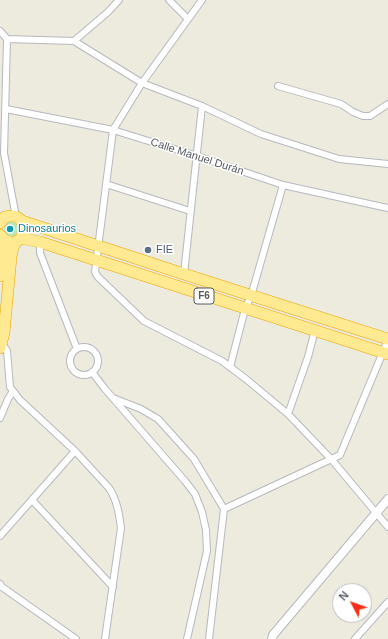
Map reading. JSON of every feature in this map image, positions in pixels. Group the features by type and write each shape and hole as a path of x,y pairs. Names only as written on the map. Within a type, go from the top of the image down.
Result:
{"highway":[{"path":"1,220 9,216 19,219 25,228 23,235 13,247 11,256 1,339"},
{"name":"F6","path":"19,219 251,296 388,339"},
{"path":"1,236 9,242 19,240"},
{"path":"0,276 3,251 1,236"},
{"name":"F6","path":"19,240 40,242 386,353"}],"street":[{"path":"74,41 108,12 119,0"},
{"path":"169,0 188,19"},
{"path":"202,0 142,83 112,130 96,261 96,272 98,277 144,321 222,361 288,414 332,460 388,526"},
{"path":"0,31 7,39 6,109 2,153 19,219"},
{"path":"7,39 74,41 142,83 202,106 261,134 339,159 388,164"},
{"path":"278,86 341,104 353,112 363,116 370,116 388,104"},
{"path":"184,274 202,106"},
{"name":"Calle Manuel Durán","path":"6,109 112,130 197,156 283,185 388,208"},
{"path":"106,184 190,211"},
{"path":"230,367 283,185"},
{"path":"40,242 40,252 77,349"},
{"path":"288,414 308,357 315,330"},
{"path":"1,339 6,351 10,388 40,420 75,452 113,494 119,512 121,528 105,639"},
{"path":"224,508 332,460 340,455 386,353 388,339"},
{"path":"86,347 97,355 98,364 92,372 88,374 80,374 73,369 70,360 77,349 86,347"},
{"path":"92,372 185,481 195,494 202,512 206,530 207,551 186,639"},
{"path":"0,418 8,398 13,391"},
{"path":"112,397 141,409 158,419 194,459 224,508 209,639"},
{"path":"0,536 75,452"},
{"path":"272,639 273,635 377,514 388,498"},
{"path":"32,500 113,587"},
{"path":"0,584 2,587 76,639"},
{"path":"355,639 388,602"}],"green space":[{"path":"8,222 14,222 18,226 18,232 14,236 8,236 4,232 4,226"}],"place":[{"name":"Dinosaurios","path":"10,229"},
{"name":"FIE","path":"148,250"}]}
